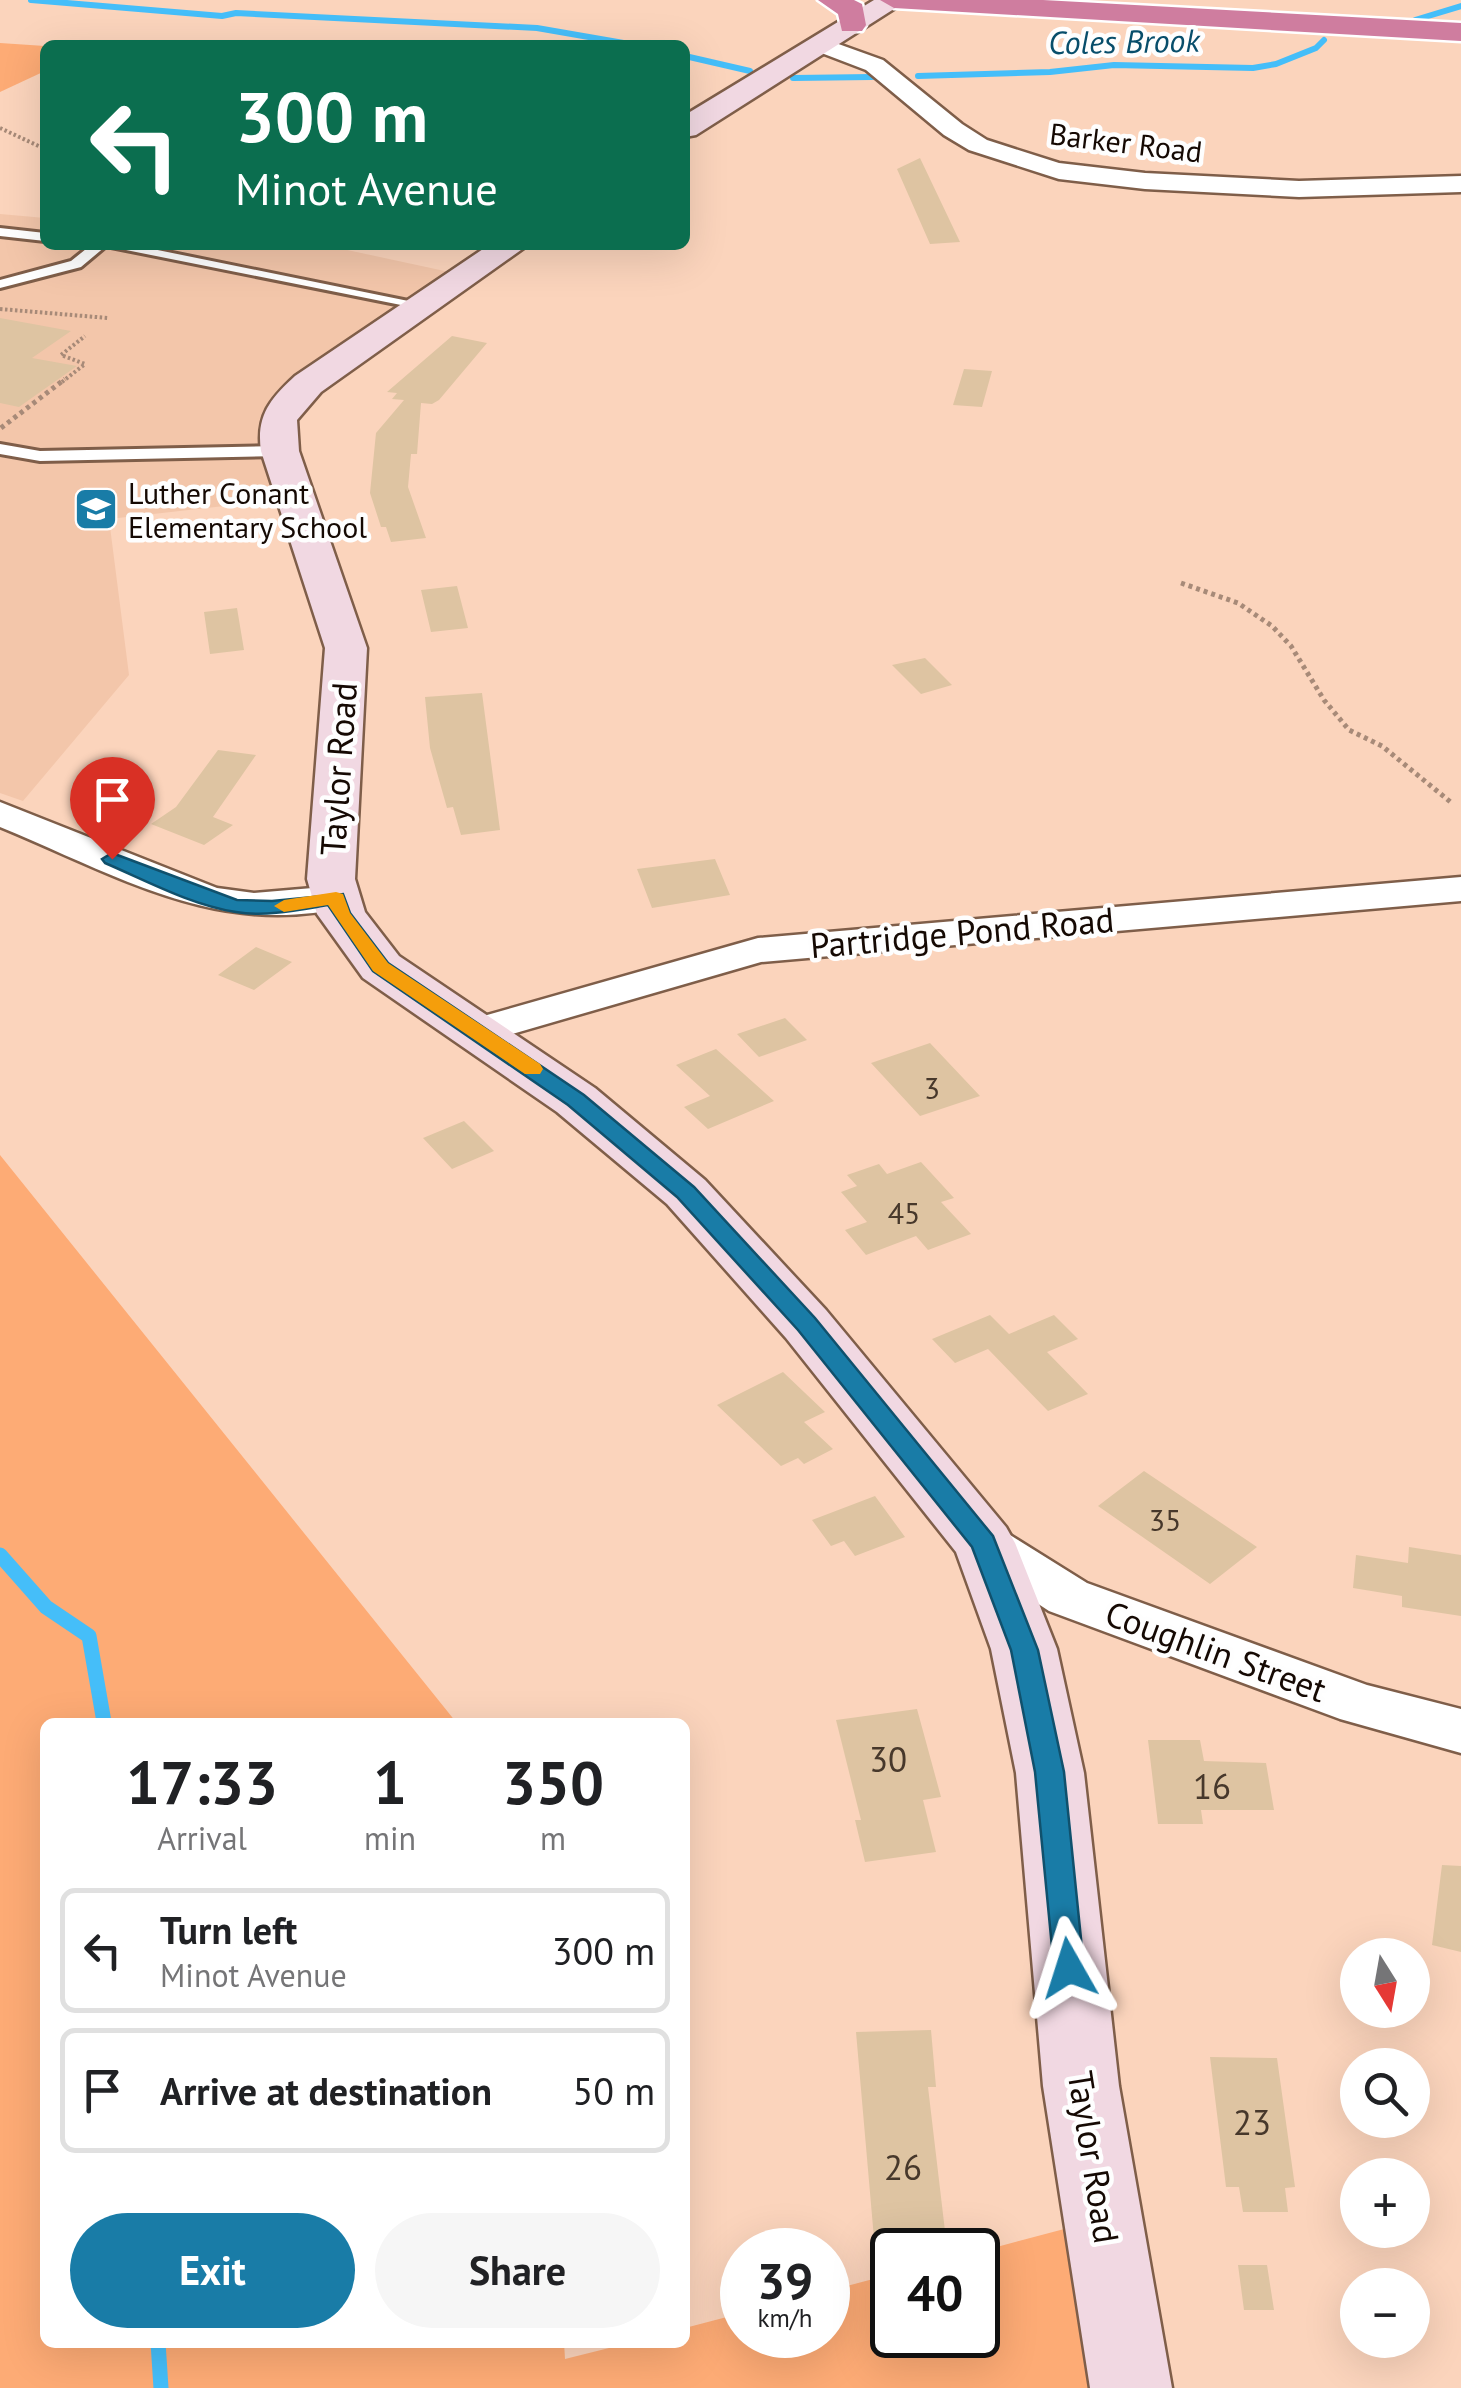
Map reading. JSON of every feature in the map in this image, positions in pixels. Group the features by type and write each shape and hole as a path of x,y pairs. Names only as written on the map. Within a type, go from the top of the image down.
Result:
{"highway":[{"path":"832,0 852,10 852,25"},
{"path":"894,0 1461,32"}],"street":[{"path":"690,125 894,0"},
{"name":"Barker Road","path":"819,44 881,68 972,143 1042,167 1098,176 1230,186 1364,190 1461,184"},
{"name":"Taylor Road","path":"504,250 294,398 276,425 280,451 346,648 330,879 340,914 380,967 576,1100 686,1192 818,1338 984,1543 1024,1650 1050,1772 1081,2086 1132,2388"},
{"path":"0,814 204,898 236,906 272,907 336,898"},
{"name":"Partridge Pond Road","path":"474,1032 758,950 1461,889"},
{"name":"Coughlin Street","path":"984,1543 1068,1597 1358,1704 1461,1732"}],"lane":[{"path":"0,232 40,236"},
{"path":"0,284 51,274 76,264 94,250"},
{"path":"137,250 420,306"},
{"path":"0,449 40,456 280,451"}],"path":[{"path":"0,128 40,146"},
{"path":"0,309 108,318"},
{"path":"0,429 86,364 61,355 85,336"},
{"path":"1181,583 1238,602 1272,626 1292,646 1324,700 1349,730 1382,746 1453,804"}],"shaded area":[{"path":"0,43 40,46 40,73 0,92"},
{"name":"Luther Conant Elementary School","path":"0,214 40,218 40,250 347,250 454,273 288,384 272,469 277,500 109,519 129,675 23,801 0,793"},
{"path":"0,1155 453,1718 40,1718 40,2348 564,2348 565,2359 609,2348 690,2348 690,2327 720,2319 720,2358 850,2358 850,2285 870,2280 870,2358 1000,2358 1000,2246 1068,2228 1097,2388 0,2388"}],"building":[{"path":"920,158 960,242 930,244 897,169"},
{"path":"0,318 71,331 32,358 77,366 19,407 0,403"},
{"path":"452,336 487,343 439,400 421,403 417,454 411,454 408,487 426,538 391,542 386,527 381,527 370,493 376,433 404,400 392,399 397,393 387,392"},
{"path":"964,369 992,371 982,407 953,405"},
{"path":"457,586 468,628 431,632 421,590"},
{"path":"237,608 244,650 210,654 204,612"},
{"path":"925,658 952,685 921,694 892,665"},
{"path":"482,693 500,830 461,835 453,807 447,808 430,748 425,697"},
{"path":"218,750 256,755 213,817 233,825 204,845 151,824 176,807"},
{"path":"715,859 730,895 652,908 637,869"},
{"path":"256,947 292,962 254,990 218,975"},
{"path":"785,1018 807,1040 759,1057 737,1034"},
{"path":"930,1043 980,1096 920,1116 871,1063"},
{"path":"716,1049 774,1101 708,1129 684,1107 710,1096 676,1065"},
{"path":"464,1121 494,1151 452,1169 423,1138"},
{"path":"921,1162 954,1198 941,1202 971,1234 928,1250 916,1236 866,1255 845,1230 867,1222 841,1192 857,1186 847,1175 879,1164 887,1174"},
{"path":"990,1315 1009,1334 1054,1315 1078,1339 1047,1352 1088,1394 1048,1411 988,1349 955,1363 932,1339"},
{"path":"783,1372 825,1412 804,1422 833,1449 804,1464 798,1458 781,1466 717,1405"},
{"path":"1144,1471 1257,1547 1210,1584 1098,1506"},
{"path":"875,1496 905,1537 855,1556 844,1541 831,1546 812,1520"},
{"path":"1409,1547 1461,1555 1461,1616 1402,1607 1402,1596 1353,1588 1356,1555 1408,1563"},
{"path":"917,1709 941,1797 923,1800 936,1852 865,1862 855,1820 861,1820 836,1720"},
{"path":"1148,1740 1200,1740 1204,1761 1266,1763 1274,1810 1201,1810 1203,1824 1158,1824"},
{"path":"1442,1865 1461,1866 1461,1952 1432,1945"},
{"path":"931,2030 936,2087 928,2087 945,2228 873,2228 856,2032"},
{"path":"1210,2057 1277,2058 1295,2187 1285,2188 1288,2212 1243,2212 1239,2187 1226,2187"},
{"path":"1238,2265 1267,2265 1274,2310 1244,2310"}],"waterway":[{"name":"Coles Brook","path":"31,0 222,16 236,13 537,28 606,40"},
{"name":"Coles Brook","path":"1415,20 1461,6"},
{"name":"Coles Brook","path":"918,76 1050,72 1114,65 1253,68 1276,64 1316,48 1324,40"},
{"name":"Coles Brook","path":"690,57 750,71"},
{"name":"Coles Brook","path":"793,78 872,77"},
{"path":"0,1555 46,1607 89,1636 103,1718"},
{"path":"158,2348 161,2388"}],"slow traffic":[{"path":"284,906 336,898 340,914 380,967 533,1069"}],"place":[{"name":"Luther Conant Elementary School","path":"96,509"}],"route":[{"path":"112,859 204,898 236,906 272,907 336,898 340,914 380,967 576,1100 686,1192 806,1324 984,1543 1024,1650 1050,1772 1069,1968"}]}
